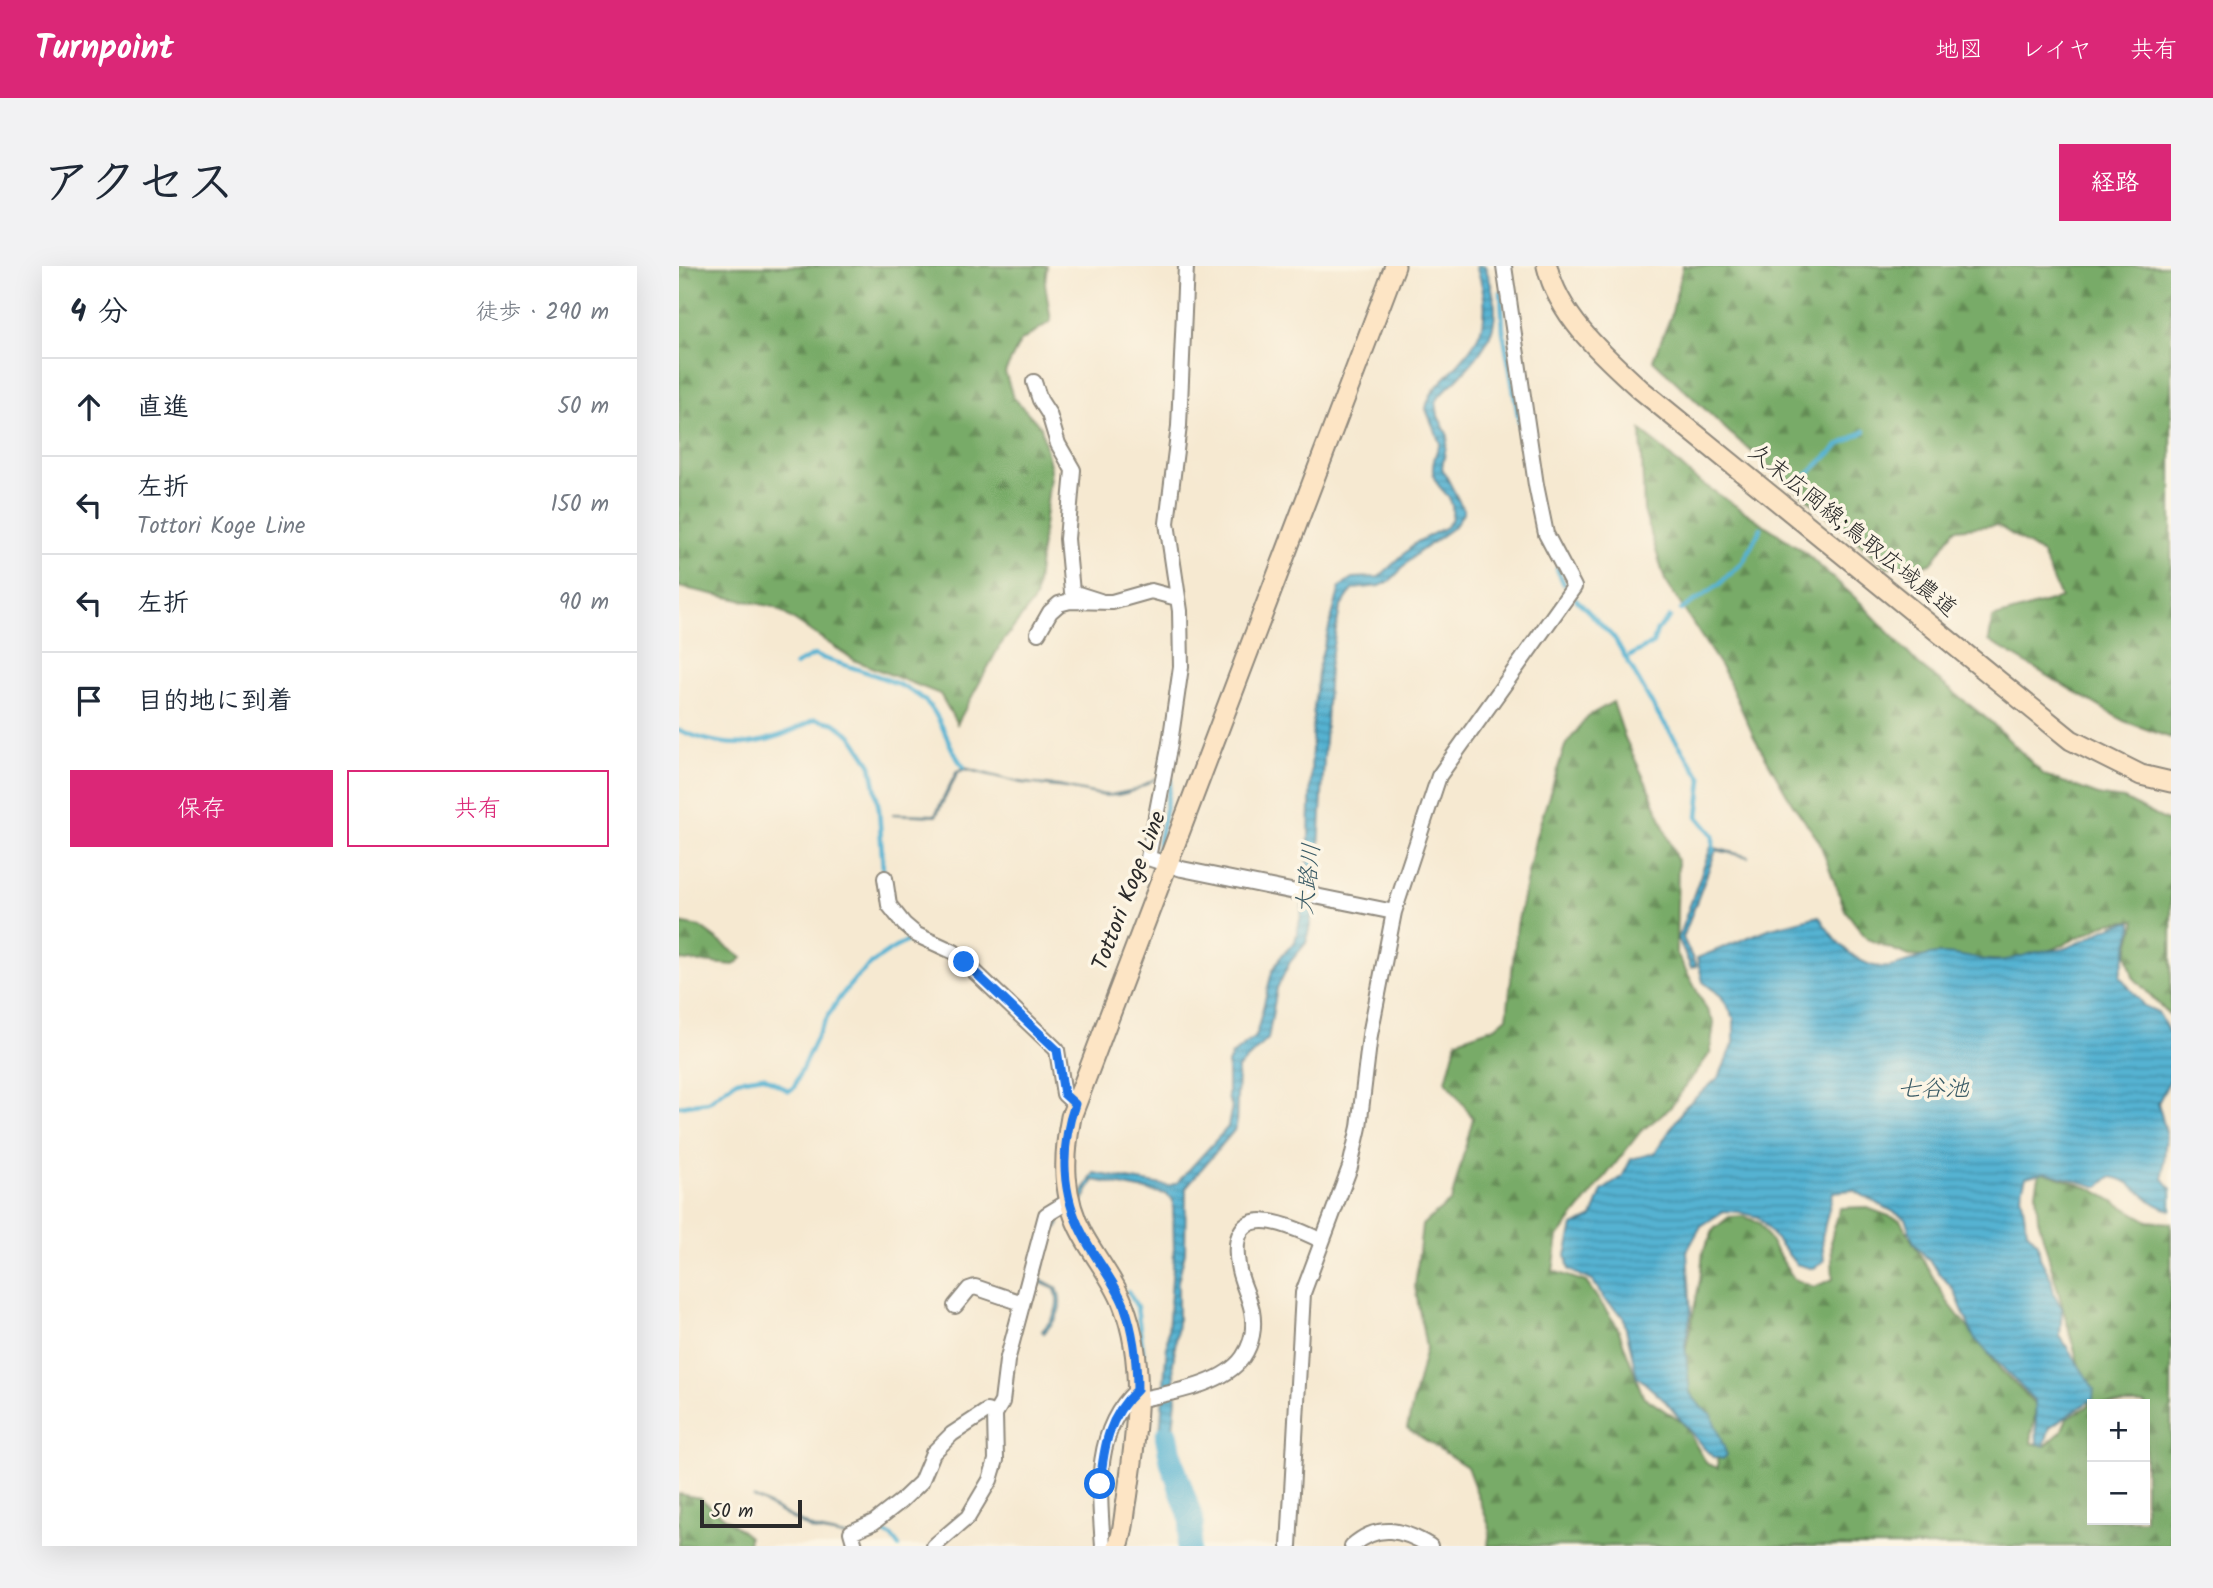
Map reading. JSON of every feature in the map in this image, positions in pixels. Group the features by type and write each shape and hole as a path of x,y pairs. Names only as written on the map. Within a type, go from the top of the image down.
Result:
{"main road":[{"name":"Tottori Koge Line","path":"1118,1546 1131,1474 1137,1356 1123,1303 1082,1234 1069,1201 1065,1146 1075,1104 1395,266"},
{"name":"久末広岡線;鳥取広域農道","path":"1547,266 1550,280 1587,340 1640,388 2049,724 2071,740 2141,775 2171,782"}],"street":[{"path":"1186,266 1179,426 1167,523 1177,597 1180,672 1170,743 1147,858 1394,912"},
{"path":"1289,1546 1303,1293 1350,1167 1359,1127 1370,1035 1394,912 1439,776 1574,587 1546,534 1538,497 1504,266"},
{"path":"1034,382 1040,400 1049,414 1058,444 1073,470 1067,539 1069,584 1072,592 1100,601"},
{"path":"1038,633 1059,604 1112,602 1151,591 1177,597"},
{"path":"885,878 889,905 914,942 954,952 1057,1050 1064,1094 1075,1104"},
{"path":"934,1546 968,1517 985,1490 996,1460 995,1414 1002,1402 1007,1360 1046,1215 1069,1201"},
{"path":"1103,1546 1100,1484 1104,1441 1119,1410 1137,1395 1181,1392 1219,1375 1245,1355 1250,1345 1252,1310 1240,1278 1237,1250 1242,1231 1249,1223 1269,1220 1322,1241"},
{"path":"955,1306 969,1289 975,1287 1022,1303"},
{"path":"855,1546 851,1532 874,1522 921,1482 933,1453 952,1434 987,1411 995,1414"},
{"path":"1352,1546 1366,1534 1392,1531 1412,1536 1430,1546"}],"green space":[{"path":"679,266 1047,266 1045,283 1051,321 1020,342 1005,372 1013,397 1041,427 1051,469 1035,599 999,647 957,724 940,694 856,661 774,607 679,587"},
{"path":"1683,266 2171,266 2171,738 2124,721 1989,641 1992,618 2061,598 2042,554 1997,525 1955,529 1931,564 1887,567 1730,433 1653,360 1671,316"},
{"path":"1641,430 1694,478 1802,550 1861,603 1918,664 1991,722 2044,775 2101,796 2124,799 2171,823 2171,1017 2133,977 2127,955 2136,920 2108,923 2054,949 2011,961 1909,956 1867,939 1845,910 1819,841 1792,803 1754,737 1725,673 1665,580 1644,511"},
{"path":"1613,702 1625,738 1678,863 1676,952 1714,1023 1710,1053 1669,1109 1641,1131 1558,1237 1553,1271 1586,1282 1617,1326 1643,1396 1683,1423 1707,1464 1718,1468 1715,1442 1692,1415 1681,1373 1700,1280 1703,1251 1714,1229 1729,1217 1744,1216 1759,1223 1794,1279 1814,1287 1833,1279 1831,1239 1840,1208 1865,1207 1900,1220 1947,1301 2001,1370 2036,1405 2031,1443 2045,1446 2061,1432 2067,1418 2087,1407 2087,1525 2150,1525 2150,1399 2088,1399 2038,1219 2036,1192 2040,1171 2092,1189 2148,1221 2171,1223 2171,1546 1488,1546 1490,1528 1467,1467 1407,1428 1426,1348 1415,1287 1422,1225 1451,1201 1473,1118 1446,1081 1457,1040 1495,1027 1507,1017 1517,925 1536,836 1565,746 1588,716"},
{"path":"679,923 700,927 742,958 734,965 679,960"},
{"path":"679,1494 700,1498 749,1537 748,1546 679,1546"}],"water":[{"path":"1476,266 1485,266 1491,284 1495,314 1493,327 1481,351 1436,402 1438,416 1448,436 1442,468 1464,511 1455,526 1415,555 1390,581 1380,586 1353,589 1340,608 1329,667 1317,887 1306,943 1290,962 1277,988 1268,1039 1238,1068 1236,1128 1186,1187 1185,1252 1178,1281 1178,1322 1173,1364 1176,1399 1171,1449 1176,1463 1169,1470 1161,1449 1160,1435 1174,1253 1173,1200 1166,1194 1094,1180 1081,1204 1078,1200 1094,1173 1168,1186 1177,1183 1228,1127 1232,1106 1228,1098 1228,1064 1232,1055 1256,1036 1272,972 1282,955 1295,942 1301,915 1308,867 1313,716 1319,665 1340,587 1353,578 1379,577 1417,542 1446,527 1451,521 1450,500 1436,481 1433,472 1440,443 1426,409 1433,391 1469,351 1482,327 1485,300"},
{"path":"965,768 1005,779 965,769 958,772 936,816 892,814 935,815 957,771"},
{"path":"1711,847 1749,857 1716,850 1683,938 1696,966 1691,968 1678,938"},
{"name":"七谷池","path":"1819,916 1834,938 1853,956 1876,967 1892,967 1938,954 1994,961 2007,960 2041,951 2063,949 2105,929 2132,922 2120,976 2144,1006 2158,1012 2171,1036 2171,1078 2158,1103 2166,1132 2163,1178 2171,1189 2171,1210 2163,1208 2119,1179 2110,1177 2099,1187 2045,1172 2026,1177 2021,1194 2027,1231 2038,1243 2040,1258 2062,1308 2060,1336 2094,1389 2093,1399 2087,1399 2087,1403 2050,1427 2044,1446 2037,1443 2035,1401 1974,1338 1954,1290 1914,1243 1905,1218 1853,1190 1833,1192 1822,1237 1824,1261 1814,1269 1796,1264 1758,1217 1739,1212 1724,1211 1701,1226 1687,1251 1691,1312 1685,1345 1690,1393 1702,1408 1711,1414 1727,1455 1723,1459 1713,1457 1666,1402 1637,1376 1623,1316 1605,1300 1593,1281 1569,1270 1566,1255 1573,1226 1592,1217 1602,1191 1622,1177 1631,1159 1655,1153 1685,1107 1719,1077 1734,1043 1734,1018 1721,996 1703,982 1697,958 1771,928"},
{"path":"1058,1221 1060,1224 1050,1234 1040,1279 1057,1288 1060,1307 1053,1323 1044,1333 1042,1331 1055,1312 1057,1295 1055,1289 1037,1281 1047,1232"},
{"path":"753,1497 814,1529 849,1537 812,1530"}],"waterway":[{"path":"1501,292 1503,331 1521,432"},
{"path":"1796,485 1838,446 1865,431"},
{"path":"1681,610 1717,586 1743,562 1761,528"},
{"path":"1557,569 1564,584"},
{"path":"1576,599 1615,639 1656,711 1702,779 1698,817 1713,835 1713,851"},
{"path":"1630,656 1653,643 1657,630 1670,617"},
{"path":"795,665 814,655 906,688 929,705 964,767"},
{"path":"679,730 716,742 733,744 765,740 815,719 834,723 851,735 871,765 879,809 883,870"},
{"path":"1157,853 1171,779"},
{"path":"679,1106 708,1102 737,1080 763,1076 789,1091 794,1087 825,1020 851,983 888,952 911,939"},
{"path":"1128,1291 1137,1307 1147,1381"},
{"name":"大路川","path":"1167,1436 1172,1463 1192,1521 1188,1546"},
{"path":"873,1527 892,1537 899,1546"}],"route":[{"path":"964,962 1057,1050 1064,1094 1075,1104 1065,1146 1069,1201 1082,1234 1123,1303 1137,1356 1137,1390 1113,1418 1104,1441 1100,1484"}]}
